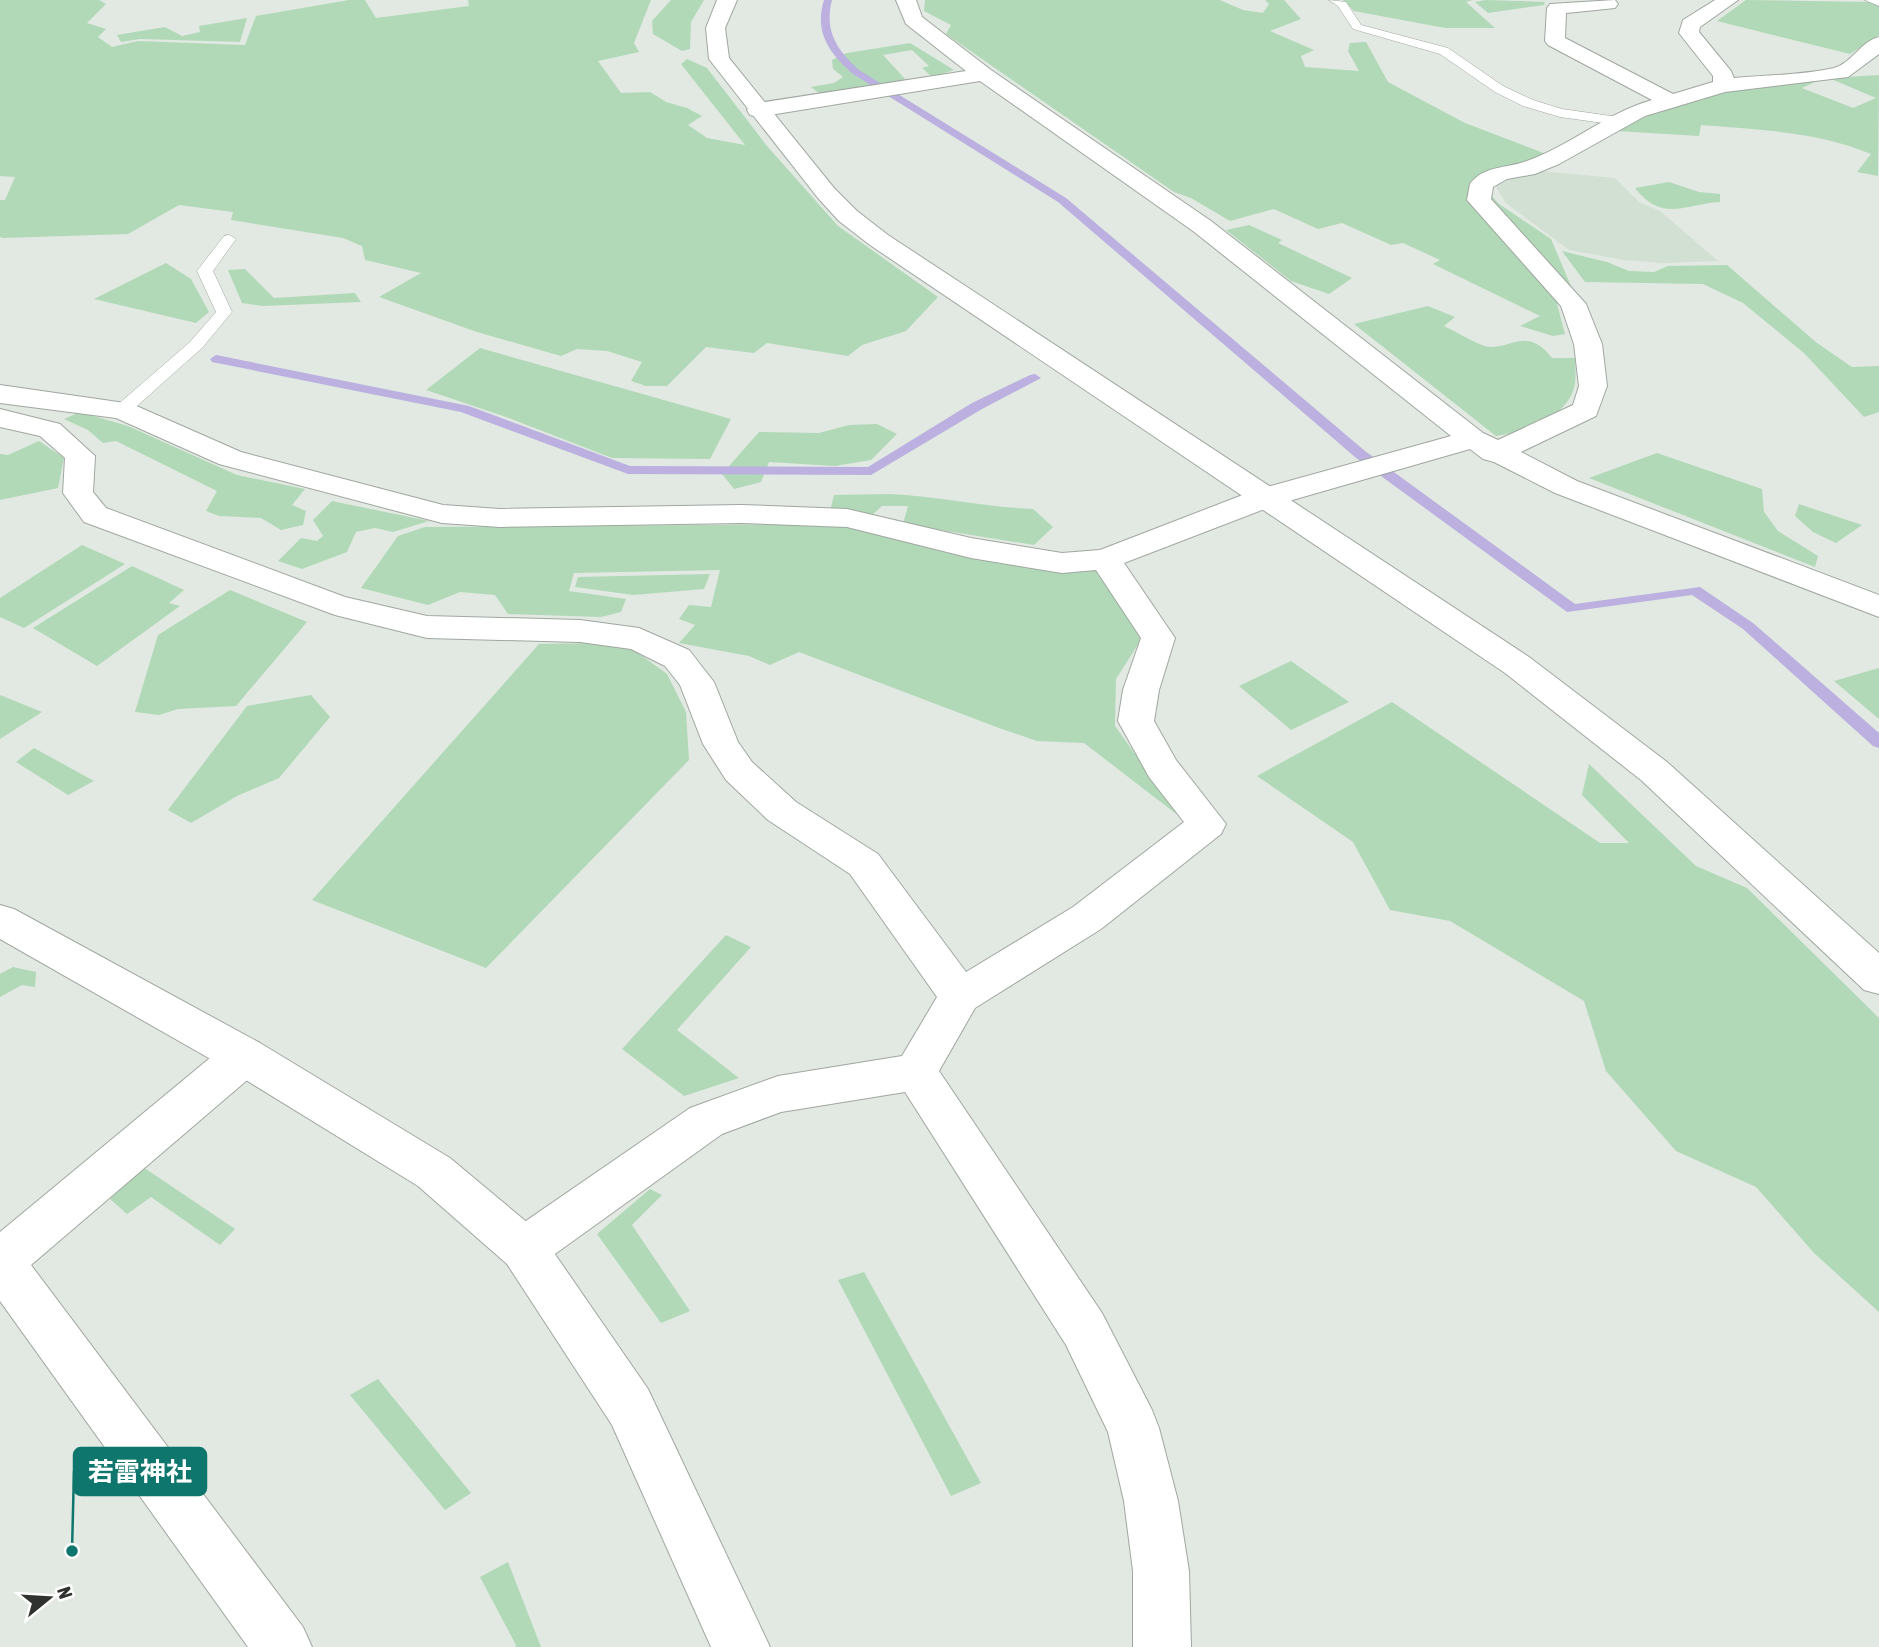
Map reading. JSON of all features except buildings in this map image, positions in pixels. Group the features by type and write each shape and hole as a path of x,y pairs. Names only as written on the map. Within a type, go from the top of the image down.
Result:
{"street":[{"path":"727,0 720,11 713,35 719,59 826,193 848,216 879,240 1517,665 1654,771 1879,978"},
{"path":"906,0 913,20 984,74 1202,226 1484,446 1566,488 1879,607"},
{"path":"1723,86 1724,75 1689,33 1690,24 1728,0"},
{"path":"1608,4 1557,8 1555,41 1668,100"},
{"path":"0,394 122,410 230,458 442,514 500,518 741,514 847,518 971,548 1062,564 1105,559 1264,498 1402,459 1484,446 1586,410 1593,386 1588,344 1573,304 1479,200 1482,184 1502,173 1528,169 1551,159 1637,111 1723,86 1841,73 1879,43"},
{"path":"758,110 984,74"},
{"path":"0,418 50,430 80,456 78,493 96,514 335,605 427,627 580,631 639,639 677,658 696,682 720,744 739,771 782,811 864,864 960,996"},
{"path":"916,1072 960,996 1087,918 1207,824 1162,768 1136,721 1141,690 1158,638 1105,559"},
{"path":"5,928 244,1056 434,1172 524,1249 630,1407 730,1643"},
{"path":"244,1056 0,1262 284,1647"},
{"path":"524,1249 706,1121 778,1094 916,1072"},
{"path":"916,1072 1084,1329 1133,1428 1151,1501 1161,1571 1162,1647"}],"lane":[{"path":"1335,0 1342,4 1357,27 1444,51 1499,89 1528,103 1560,113 1618,121"},
{"path":"1871,0 1879,3"},
{"path":"122,410 196,345 224,312 205,271 229,239"}],"shaded area":[{"path":"1540,171 1615,178 1639,202 1660,211 1718,261 1663,263 1623,260 1569,250 1506,203 1495,185 1510,176"}],"green space":[{"path":"0,0 99,0 106,4 87,23 106,29 98,37 112,47 138,41 245,45 256,16 349,0 365,0 376,18 469,6 468,0 651,0 634,43 639,52 598,61 621,93 650,92 666,102 702,116 688,125 707,138 745,145 681,64 687,59 707,68 767,146 838,226 938,297 906,331 862,345 848,356 767,343 754,353 706,347 667,386 646,386 631,381 642,362 607,351 577,349 561,356 477,332 379,297 421,273 365,260 362,246 343,238 231,220 233,212 179,205 128,234 3,238 0,237 0,200 5,200 15,177 0,176"},
{"path":"671,0 704,0 691,22 690,49 682,51 653,34 652,21"},
{"path":"925,0 1220,0 1243,10 1263,13 1269,4 1265,0 1284,0 1301,19 1270,31 1314,50 1301,56 1305,67 1359,71 1348,51 1350,43 1366,42 1388,82 1465,123 1546,154 1478,180 1499,204 1551,239 1571,286 1557,304 1565,334 1553,336 1520,326 1540,316 1433,264 1440,260 1403,243 1391,245 1342,223 1318,229 1274,209 1230,221 1191,198 1174,192 946,34 951,25 924,11"},
{"path":"1343,0 1473,0 1466,2 1495,28 1445,28 1354,11"},
{"path":"1746,0 1871,2 1879,6 1879,35 1850,54 1717,21"},
{"path":"1475,2 1545,2 1544,5 1488,13"},
{"path":"247,18 240,42 140,39 121,42 117,35 165,27 182,36 200,32 199,26"},
{"path":"910,43 954,70 932,77 922,68 929,66 912,50 883,55 906,80 823,96 811,87 834,83 843,77 833,69 832,60 847,53"},
{"path":"1879,75 1878,176 1857,172 1871,154 1851,146 1809,136 1701,125 1699,136 1617,131 1664,109 1711,95 1811,80 1817,81 1802,88 1853,108 1876,98 1829,78"},
{"path":"1669,182 1699,192 1720,194 1720,202 1665,208 1645,199 1635,188"},
{"path":"1249,225 1282,240 1278,243 1352,278 1329,294 1291,281 1226,230"},
{"path":"1562,251 1607,262 1629,271 1654,272 1668,266 1727,265 1817,343 1852,367 1879,366 1879,412 1864,417 1804,353 1743,303 1703,284 1585,282"},
{"path":"166,263 191,279 209,312 196,323 94,299"},
{"path":"245,269 274,298 355,293 361,302 262,306 242,303 228,270"},
{"path":"1428,306 1455,317 1444,326 1485,346 1526,341 1542,348 1552,358 1575,358 1575,383 1568,401 1541,422 1496,436 1354,324"},
{"path":"480,348 731,419 710,459 612,458 506,417 426,390"},
{"path":"80,412 128,426 237,475 305,489 292,505 306,511 303,525 281,530 261,518 219,516 206,511 217,491 116,441 103,443 88,430 64,419"},
{"path":"877,424 897,434 871,460 835,466 769,462 761,482 734,489 722,474 759,432 819,433 849,425"},
{"path":"39,441 64,458 58,488 0,500 0,454 8,455"},
{"path":"1657,453 1762,489 1764,512 1778,531 1818,556 1815,567 1589,478"},
{"path":"889,494 1033,509 1053,527 1034,545 903,524 908,506 882,506 871,516 830,511 834,495"},
{"path":"332,501 429,521 393,532 375,528 356,532 347,552 302,569 278,561 301,538 317,541 323,536 313,520"},
{"path":"1799,504 1862,525 1836,543 1813,532 1795,516"},
{"path":"842,524 935,550 999,563 1063,569 1095,568 1144,635 1116,679 1115,726 1179,816 1084,743 1037,741 799,652 770,665 749,656 679,643 695,625 679,619 689,605 711,607 720,570 574,573 569,591 626,599 621,612 601,617 508,614 495,595 460,592 428,605 361,588 398,536 425,527"},
{"path":"82,545 125,564 24,628 0,617 0,598"},
{"path":"132,566 184,590 169,603 180,606 97,666 33,628"},
{"path":"710,574 704,589 633,595 575,587 578,577"},
{"path":"230,590 307,622 236,706 178,709 159,715 135,712 158,635"},
{"path":"595,643 634,650 667,674 686,712 689,760 486,968 312,900 539,644"},
{"path":"1291,661 1349,702 1291,730 1239,686"},
{"path":"1879,668 1879,719 1834,681"},
{"path":"0,695 42,712 0,739"},
{"path":"311,695 330,717 279,778 237,796 191,823 168,810 247,706"},
{"path":"1392,702 1600,843 1629,843 1582,795 1589,764 1696,866 1747,888 1879,1018 1879,1312 1814,1253 1756,1187 1676,1151 1606,1071 1584,1001 1450,921 1390,910 1353,842 1257,776"},
{"path":"34,748 94,781 68,795 16,762"},
{"path":"726,935 751,947 677,1030 739,1078 684,1096 622,1049"},
{"path":"13,967 36,972 35,987 22,985 0,997 0,974"},
{"path":"143,1167 235,1229 220,1245 151,1197 127,1214 110,1199"},
{"path":"650,1189 662,1195 632,1225 690,1311 661,1323 597,1234"},
{"path":"864,1272 981,1483 951,1496 838,1280"},
{"path":"378,1379 471,1493 445,1510 350,1395"},
{"path":"508,1562 541,1647 515,1647 480,1577"}],"waterway":[{"path":"828,0 824,22 829,40 840,57 856,72 1062,200 1360,454 1572,609 1695,590 1748,626 1879,742"},
{"path":"216,359 464,409 628,470 871,471 977,406 1035,378"}],"place":[{"name":"若雷神社","path":"72,1551"}]}
